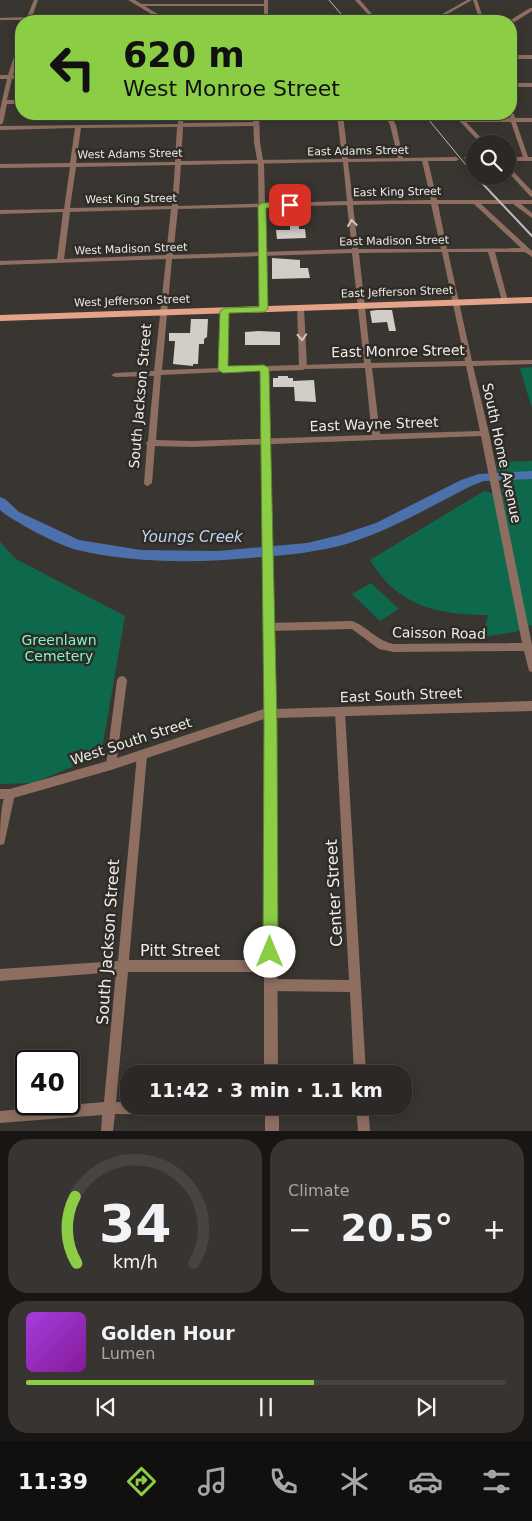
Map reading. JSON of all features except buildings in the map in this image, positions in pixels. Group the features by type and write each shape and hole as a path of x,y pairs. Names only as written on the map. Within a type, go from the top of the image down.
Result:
{"main road":[{"name":"East Jefferson Street","path":"264,309 532,300"},
{"name":"West Jefferson Street","path":"0,318 264,309"}],"street":[{"path":"31,15 36,0"},
{"path":"131,0 155,15"},
{"path":"357,0 371,15"},
{"path":"443,15 470,0"},
{"path":"475,0 480,15"},
{"path":"140,5 266,2 266,15"},
{"path":"517,18 532,9"},
{"path":"0,18 15,19"},
{"path":"517,57 532,57"},
{"path":"0,123 15,62"},
{"path":"0,77 15,77"},
{"path":"517,85 532,85"},
{"path":"4,102 15,102"},
{"path":"517,118 532,120"},
{"name":"South Jackson Street","path":"148,482 150,443 170,257 180,120"},
{"path":"256,120 262,206 264,309"},
{"path":"341,120 376,436"},
{"path":"390,120 400,160"},
{"path":"462,120 476,135"},
{"path":"513,120 529,159 516,159"},
{"path":"0,128 256,124"},
{"path":"60,261 78,127"},
{"name":"East Adams Street","path":"260,162 456,159"},
{"name":"South Home Avenue","path":"425,160 446,250 532,668"},
{"name":"West Adams Street","path":"0,166 260,162"},
{"path":"516,178 532,195"},
{"path":"476,202 532,255"},
{"path":"515,202 532,216"},
{"name":"East King Street","path":"262,206 349,203 532,202"},
{"name":"West King Street","path":"0,212 262,206"},
{"path":"490,250 505,301"},
{"name":"East Madison Street","path":"262,254 355,251 526,250"},
{"name":"West Madison Street","path":"0,262 262,254"},
{"path":"300,308 303,367"},
{"path":"115,375 223,370 225,311"},
{"name":"East Monroe Street","path":"223,370 532,362"},
{"path":"264,368 266,574 270,713 272,1065"},
{"name":"East Wayne Street","path":"150,443 175,444 484,433"},
{"name":"Caisson Road","path":"268,627 358,626 382,646 394,648 527,647"},
{"path":"111,765 122,680"},
{"name":"East South Street","path":"270,713 532,706"},
{"name":"Center Street","path":"340,712 359,1065"},
{"name":"West South Street","path":"5,794 111,765 255,715 270,713"},
{"name":"South Jackson Street","path":"108,1131 125,966 132,853 142,755"},
{"path":"0,840 5,794"},
{"name":"Pitt Street","path":"0,976 125,966 270,966"},
{"path":"270,985 355,986"},
{"path":"0,1117 120,1108"},
{"path":"272,1115 272,1131"},
{"path":"363,1115 364,1131"}],"green space":[{"path":"532,367 532,409 520,368"},
{"path":"532,461 532,625 515,632 483,637 488,615 452,613 420,605 406,598 393,588 381,576 370,560 484,491 503,496 496,462"},
{"name":"Greenlawn Cemetery","path":"0,542 16,559 125,616 101,755 33,783 0,784"},
{"path":"371,583 399,609 380,621 352,594"}],"waterway":[{"name":"Youngs Creek","path":"0,502 14,515 77,545 141,555 218,556 307,548 342,540 381,526 466,483 483,477 532,475"}],"railway":[{"path":"329,0 342,15"},
{"path":"429,120 466,165"},
{"path":"484,185 532,236"}],"route":[{"path":"270,952 270,724 266,580 264,368 223,370 225,311 264,309 262,206 290,205"}]}
